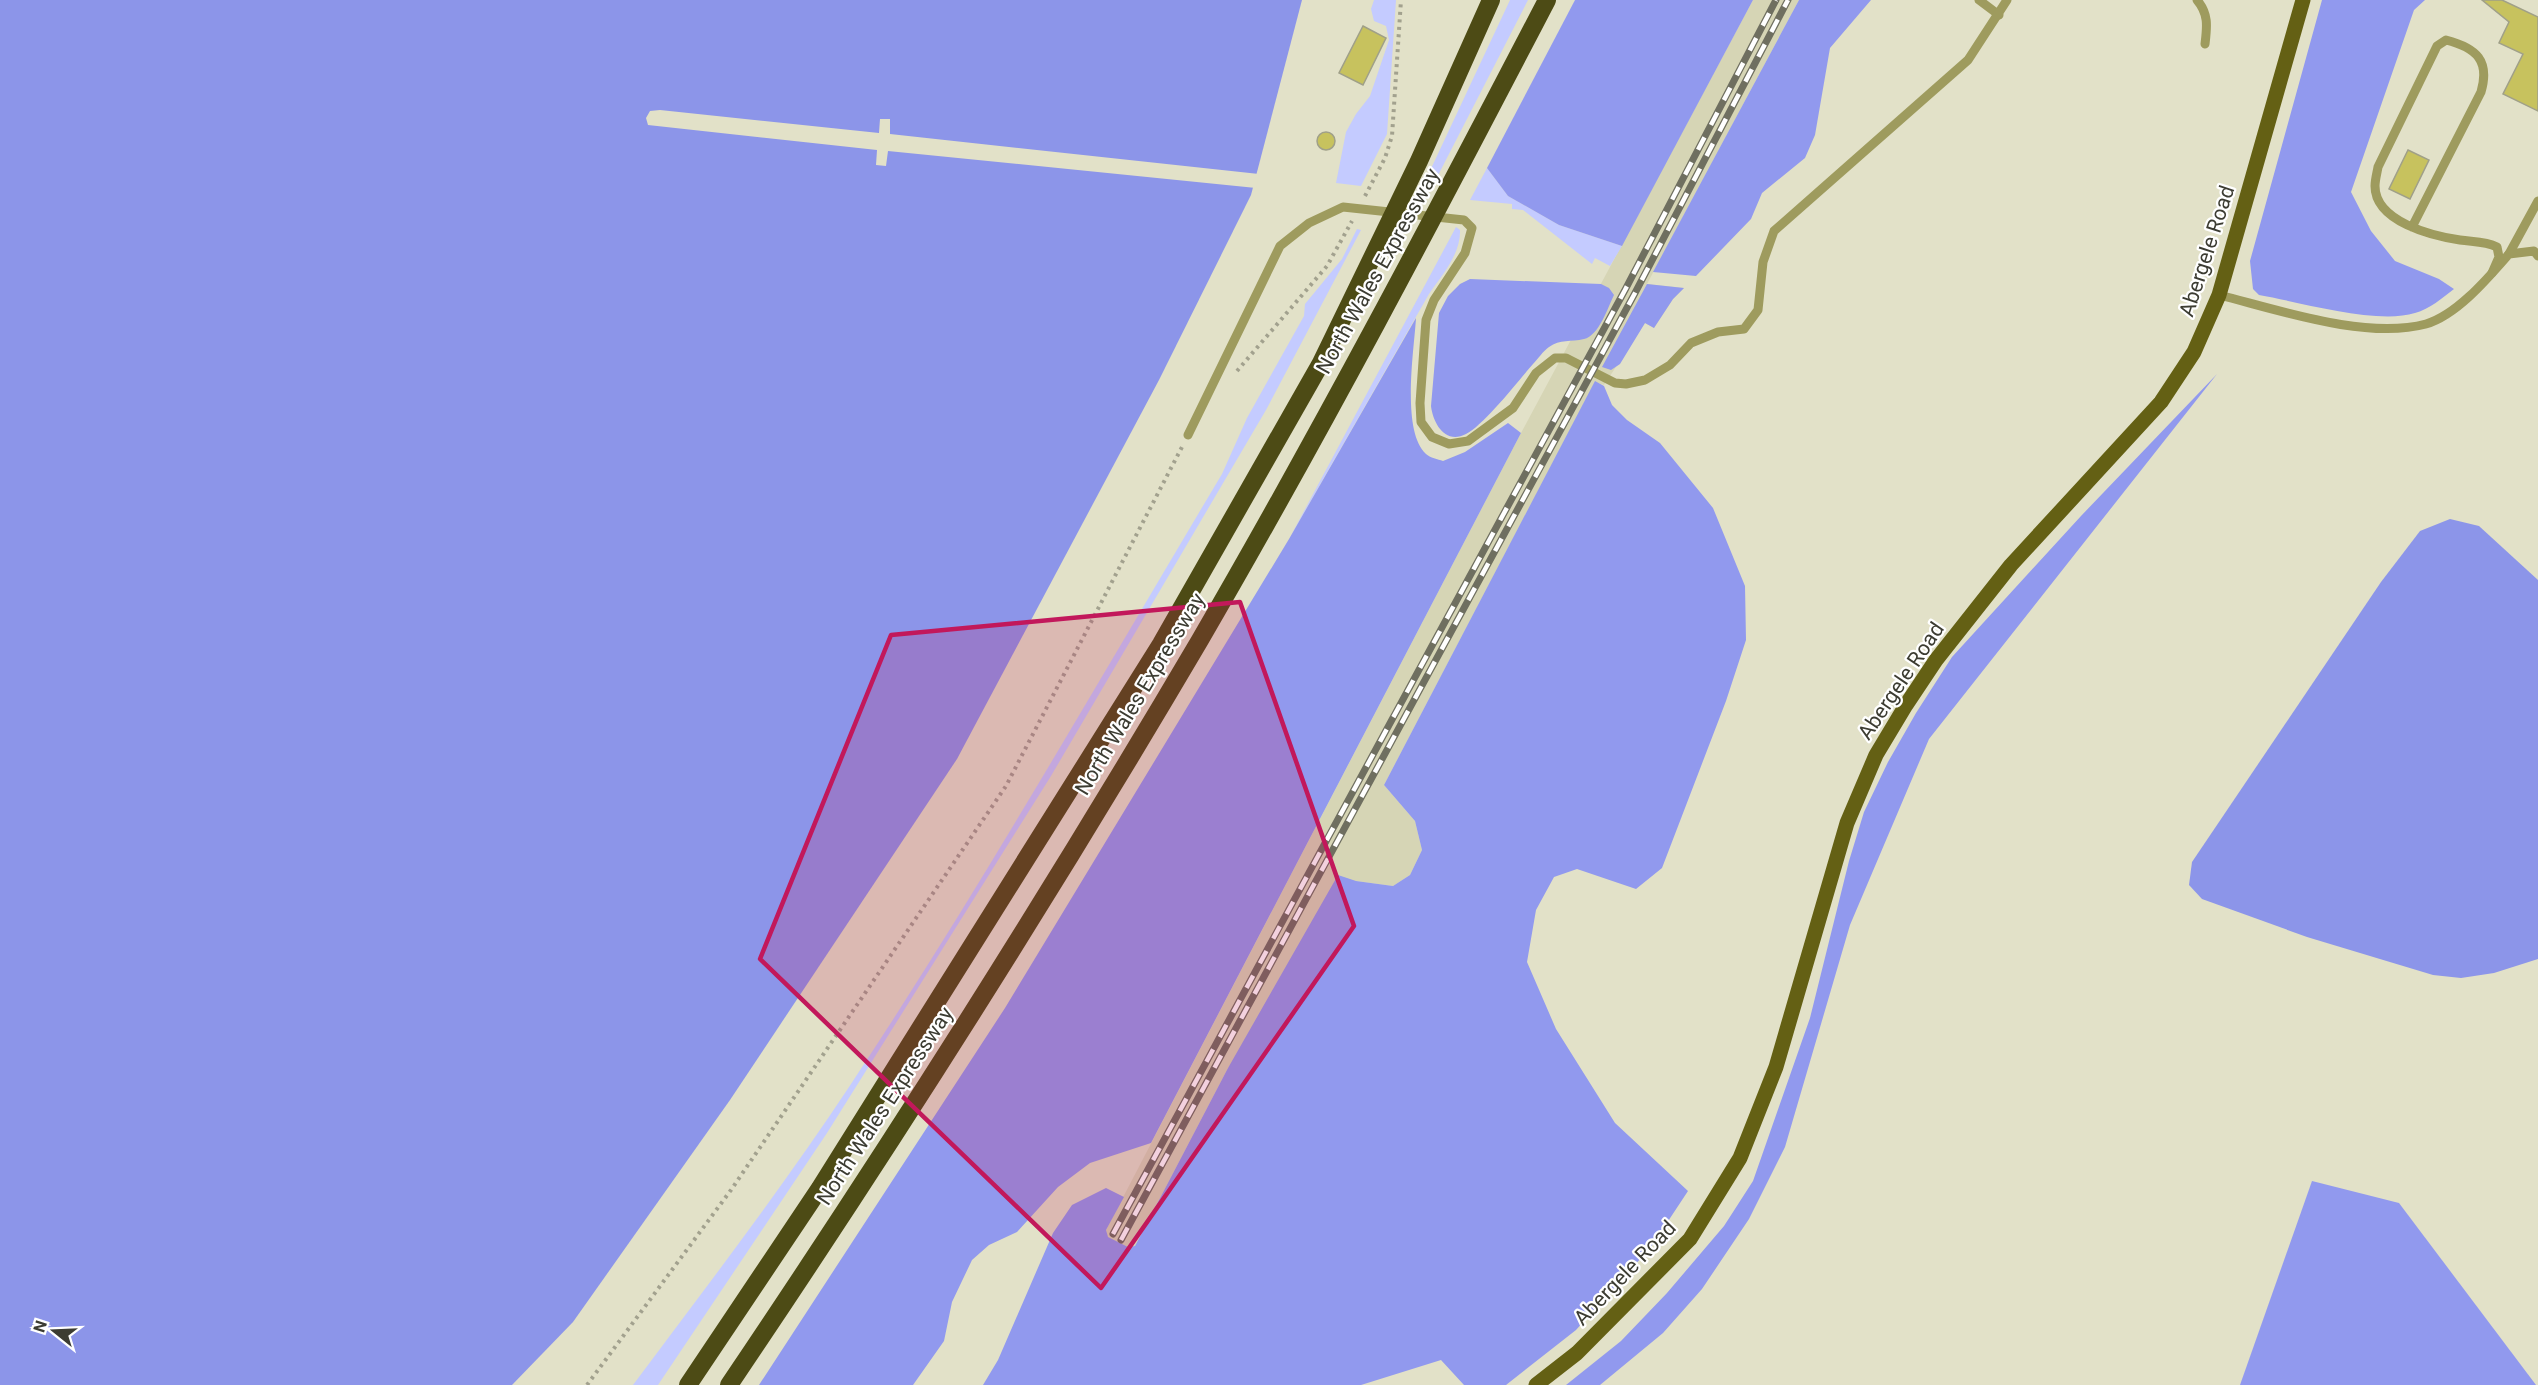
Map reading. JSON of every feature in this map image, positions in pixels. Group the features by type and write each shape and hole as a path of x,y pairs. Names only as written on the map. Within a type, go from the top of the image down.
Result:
{"highway":[{"name":"North Wales Expressway","path":"688,1385 820,1188 1161,644 1321,363 1419,161 1491,0"},
{"name":"North Wales Expressway","path":"729,1385 1013,950 1201,638 1404,273 1547,0"}],"main road":[{"name":"Abergele Road","path":"1536,1385 1577,1353 1690,1239 1740,1158 1776,1067 1846,823 1876,755 1936,660 2012,565 2161,402 2194,352 2219,295 2303,0"}],"lane":[{"path":"1978,0 1999,15"},
{"path":"1188,435 1281,246 1309,223 1343,207 1464,220 1472,228 1465,253 1434,300 1425,320 1421,422 1432,437 1449,444 1468,441 1512,408 1536,373 1555,358 1566,358 1615,382 1626,384 1645,380 1670,365 1691,344 1718,332 1744,329 1758,310 1763,262 1774,231 1968,60 2007,0"},
{"path":"2197,0 2206,10 2205,44"},
{"path":"2412,227 2481,92 2486,77 2483,63 2474,52 2459,43 2446,40 2437,46 2378,168 2375,188 2380,203 2392,216 2412,227 2424,233 2473,242 2488,242 2497,247 2499,257 2492,273"},
{"path":"2219,295 2307,317 2382,330 2428,324 2463,303 2509,254 2538,201"},
{"path":"2509,254 2534,251 2538,256"}],"path":[{"path":"1385,158 1392,136 1401,0"},
{"path":"1232,377 1332,258"},
{"path":"587,1385 731,1190 1006,786 1188,435"}],"highlighted area":[{"path":"1240,602 1354,926 1101,1288 760,959 891,635"}],"shaded area":[{"path":"0,0 1302,0 1251,195 1159,380 957,759 730,1100 573,1322 512,1385 0,1385"},
{"path":"1374,0 1396,0 1387,134 1361,186 1336,183 1346,132 1370,96 1389,40 1386,26 1374,21 1371,9"},
{"path":"1510,0 1528,0 1430,191 1421,190"},
{"path":"1575,0 1753,0 1622,246 1559,225 1508,196 1487,168"},
{"path":"1753,0 1799,0 1647,284 1684,288 1673,299 1654,328 1645,323 1604,385 1595,382 1384,785 1415,821 1422,850 1410,875 1393,886 1356,881 1228,1068 1135,1246 1128,1247 1107,1237 1106,1230 1521,433"},
{"path":"1799,0 1871,0 1830,48 1815,135 1805,158 1762,193 1751,219 1696,276 1653,272"},
{"path":"2322,0 2425,0 2414,10 2351,192 2371,231 2395,261 2439,279 2454,289 2431,306 2415,313 2399,316 2360,314 2259,295 2253,289 2250,261"},
{"path":"1487,168 1508,196 1559,225 1622,246 1610,266 1595,258 1592,264 1523,210 1512,209 1512,204 1470,200"},
{"path":"1456,227 1460,230 1459,239 1450,264 1429,294 1289,539"},
{"path":"1357,229 1361,230 1266,410 1051,776 827,1133 658,1385 633,1385 799,1161 947,934 1222,474 1247,418 1304,316 1305,304 1342,259"},
{"path":"1470,279 1601,284 1609,288 1614,295 1594,333 1584,339 1553,344 1482,422 1466,434 1452,437 1437,425 1431,406 1439,313 1448,296 1460,284"},
{"path":"1647,284 1684,288 1673,299 1654,328 1645,323 1620,364 1611,370 1602,367"},
{"path":"1416,318 1411,410 1418,443 1426,454 1443,461 1465,452 1508,423 1521,433 1151,1143 1090,1163 1058,1187 1017,1232 989,1245 972,1260 952,1302 944,1341 913,1385 759,1385 1005,1008 1289,539"},
{"path":"2217,374 1929,739 1850,925 1785,1147 1749,1219 1702,1289 1663,1333 1600,1385 1566,1385 1621,1341 1667,1293 1724,1226 1753,1181 1810,1018 1849,861 1864,812 1888,762 1952,657 2081,516"},
{"path":"1595,381 1604,386 1612,405 1627,420 1660,443 1713,508 1745,586 1746,640 1726,701 1662,868 1636,889 1577,869 1554,877 1536,910 1527,962 1556,1029 1615,1123 1688,1191 1651,1247 1576,1330 1506,1385 1464,1385 1441,1360 1361,1385 983,1385 998,1360 1053,1233 1072,1205 1106,1188 1124,1197 1106,1230 1108,1237 1128,1247 1135,1246 1228,1068 1338,875 1356,881 1393,886 1410,875 1422,850 1415,821 1384,785"},
{"path":"2450,519 2479,526 2538,580 2538,959 2494,973 2461,978 2433,975 2307,937 2202,899 2189,885 2192,862 2381,582 2420,531"},
{"path":"2312,1181 2399,1203 2536,1385 2240,1385"}],"pier":[{"path":"660,110 879,133 880,119 890,119 890,134 1259,174 1256,188 888,151 886,166 876,165 877,150 648,125 646,118 650,111"}],"building":[{"path":"2482,0 2502,0 2538,17 2538,111 2503,94 2523,54 2499,43 2509,22"},
{"path":"1363,26 1386,38 1363,85 1339,73"},
{"path":"1326,132 1332,135 1335,141 1332,147 1326,150 1320,147 1317,141 1320,135"},
{"path":"2408,150 2429,160 2410,199 2389,189"}],"railway":[{"path":"1113,1234 1625,290 1776,0"},
{"path":"1121,1240 1635,293 1788,0"}]}
